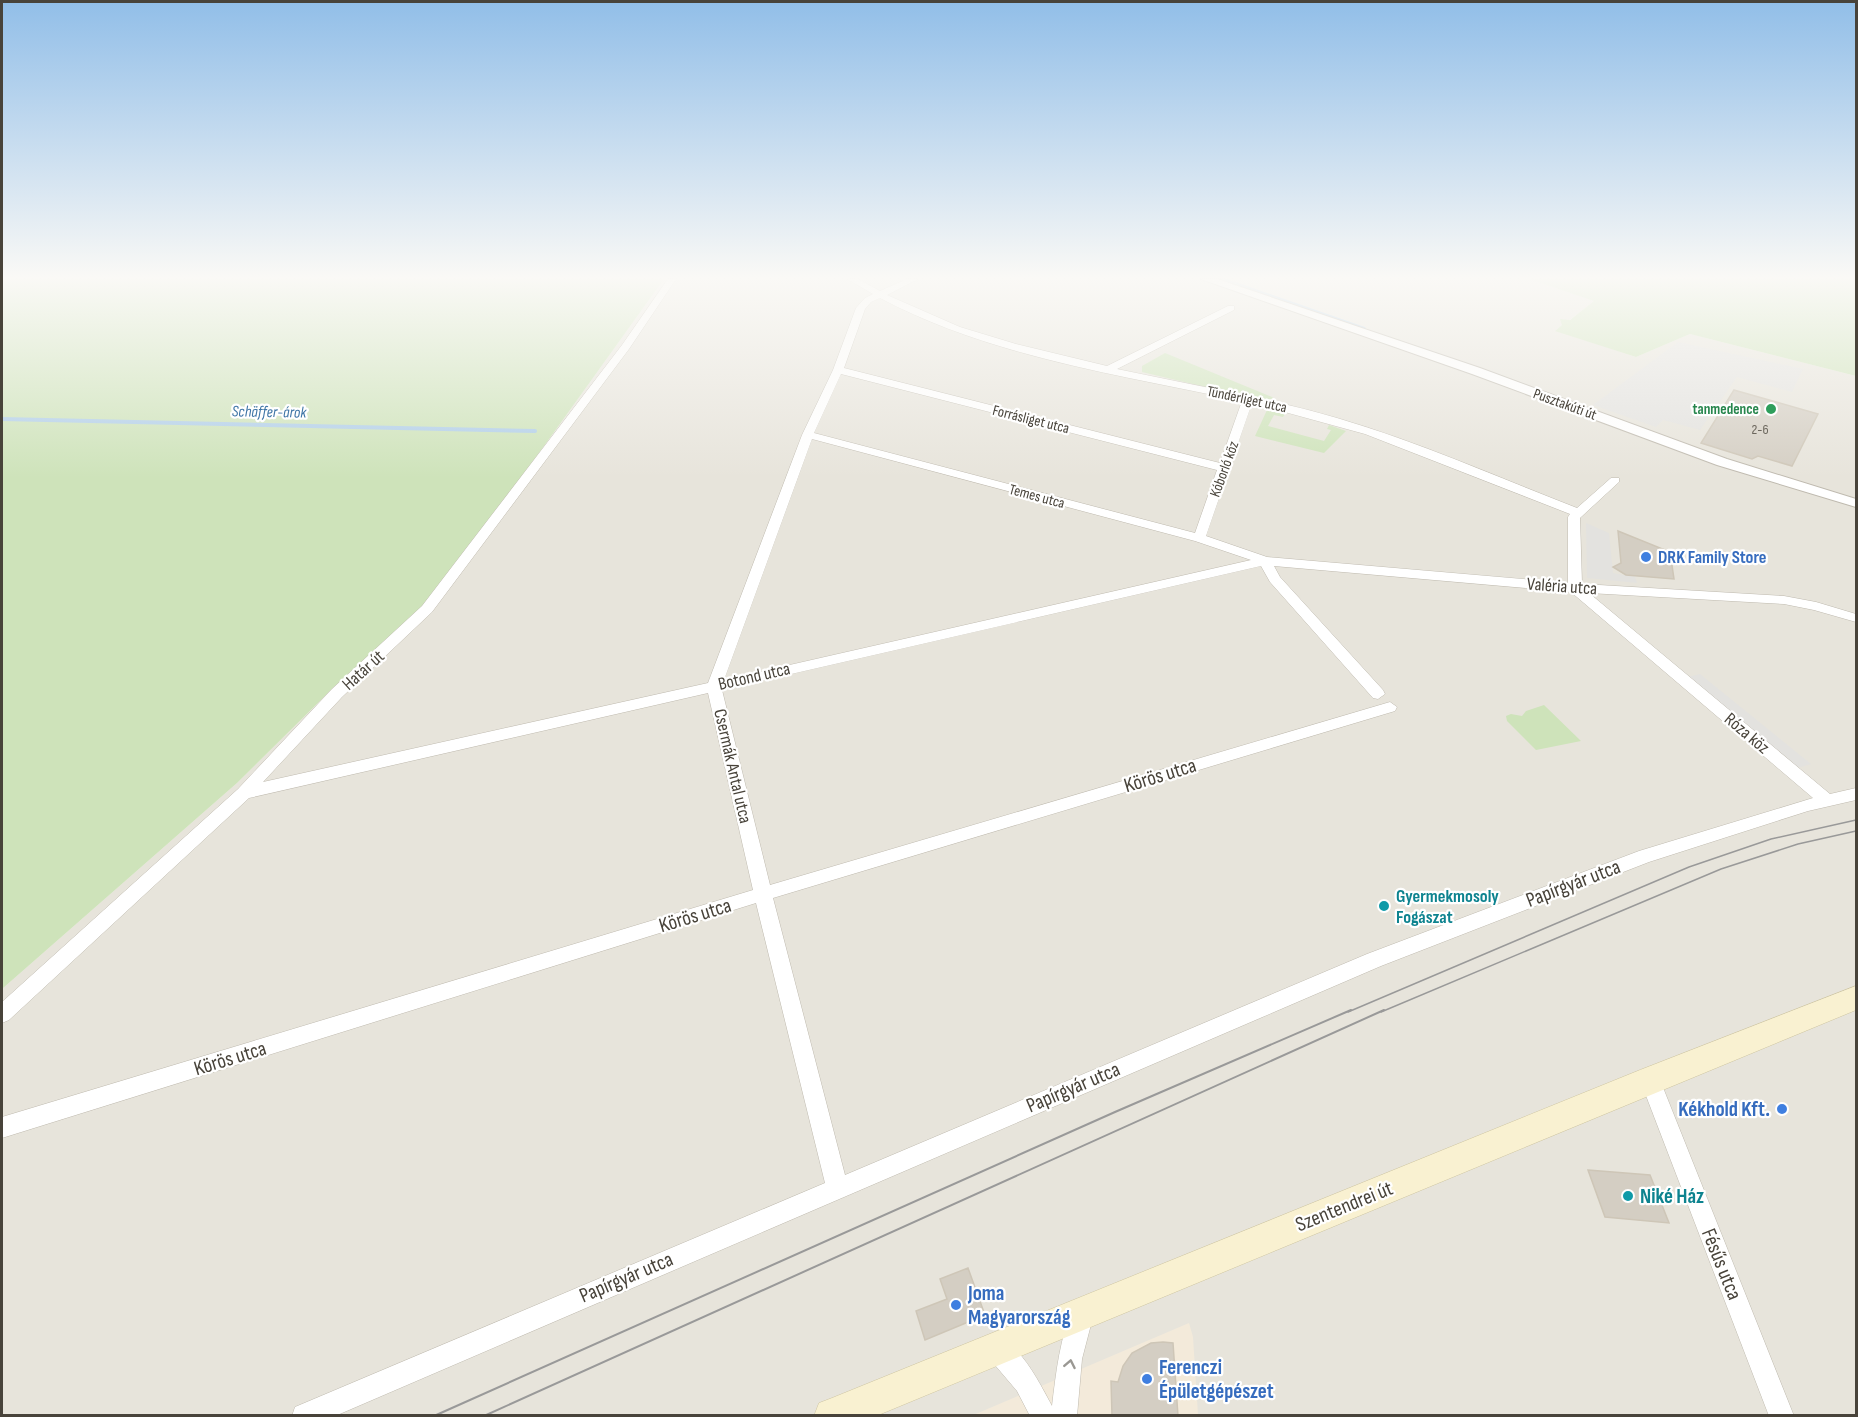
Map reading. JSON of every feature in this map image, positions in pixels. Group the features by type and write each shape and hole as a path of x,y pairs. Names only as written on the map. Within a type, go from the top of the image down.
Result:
{"main road":[{"name":"Szentendrei út","path":"832,1416 1650,1080 1857,998"}],"street":[{"name":"Határ út","path":"2,1014 244,792 331,700 427,609 627,345"},
{"name":"Csermák Antal utca","path":"837,1186 763,894 714,686 808,435 847,345"},
{"name":"Tündérliget utca","path":"1007,345 1344,424 1577,512"},
{"path":"1109,369 1157,345"},
{"name":"Pusztakúti út","path":"1400,345 1722,462 1857,503"},
{"name":"Forrásliget utca","path":"838,370 1224,468"},
{"name":"Kóborló köz","path":"1199,538 1248,400"},
{"name":"Temes utca","path":"808,435 1199,538 1265,561"},
{"path":"1575,588 1573,526 1577,512 1615,480"},
{"name":"Botond utca","path":"244,792 615,710 1265,561"},
{"name":"Valéria utca","path":"1265,561 1575,588 1784,600 1816,606 1857,618"},
{"name":"Körös utca","path":"2,1128 1384,701 1275,579 1265,561"},
{"name":"Róza köz","path":"1575,588 1827,800"},
{"name":"Papírgyár utca","path":"304,1416 837,1186 1374,960 1645,856 1827,800 1857,794"},
{"name":"Fésűs utca","path":"1650,1080 1782,1416"},
{"path":"1064,1416 1070,1359 1082,1313"},
{"path":"998,1349 1026,1382 1044,1416"}],"shaded area":[{"path":"617,345 1601,345 1636,357 1664,345 1734,345 1856,376 1856,1415 2,1415 2,989 237,783 330,691 427,609"},
{"path":"1674,345 1692,345 1803,369 1792,392 1737,377 1700,430 1663,420 1656,427 1593,405"},
{"path":"1586,523 1609,533 1613,573 1635,577 1637,583 1587,578"},
{"path":"1700,674 1811,764 1797,768 1687,677"},
{"path":"1189,1323 1193,1337 1198,1415 971,1416"}],"green space":[{"path":"2,345 617,345 427,609 337,693 330,691 237,783 2,989"},
{"path":"1599,345 1664,345 1636,357"},
{"path":"1734,345 1856,345 1856,376"},
{"path":"1165,353 1272,397 1276,401 1273,403 1142,372 1142,366"},
{"path":"1267,410 1285,414 1283,417 1274,415 1268,426 1324,441 1331,430 1327,429 1329,425 1346,431 1324,453 1255,436"},
{"path":"1544,705 1581,741 1536,750 1507,721 1506,716 1511,714 1522,716 1526,711"}],"building":[{"path":"1734,390 1818,414 1792,466 1758,456 1752,459 1701,443"},
{"name":"DRK Family Store","path":"1618,531 1670,552 1674,579 1626,575 1613,567 1621,563"},
{"name":"Niké Ház","path":"1588,1170 1650,1175 1669,1223 1605,1217"},
{"name":"Joma Magyarország","path":"968,1268 985,1315 925,1340 916,1311 947,1299 940,1279"},
{"name":"Ferenczi Épületgépészet","path":"1151,1343 1173,1343 1178,1416 1112,1416 1111,1381 1118,1382 1123,1366 1132,1353"}],"waterway":[{"name":"Schäffer-árok","path":"2,419 535,431"}],"tram line":[{"path":"1348,1012 1689,867 1771,839 1856,820"},
{"path":"1381,1012 1721,869 1798,844 1856,831"},
{"path":"434,1416 1115,1112 1351,1010"},
{"path":"484,1416 1384,1010"}],"place":[{"name":"tanmedence","path":"1771,409"},
{"name":"DRK Family Store","path":"1646,557"},
{"name":"Gyermekmosoly Fogászat","path":"1384,906"},
{"name":"Kékhold Kft.","path":"1782,1109"},
{"name":"Niké Ház","path":"1628,1196"},
{"name":"Joma Magyarország","path":"956,1305"},
{"name":"Ferenczi Épületgépészet","path":"1147,1379"}]}
